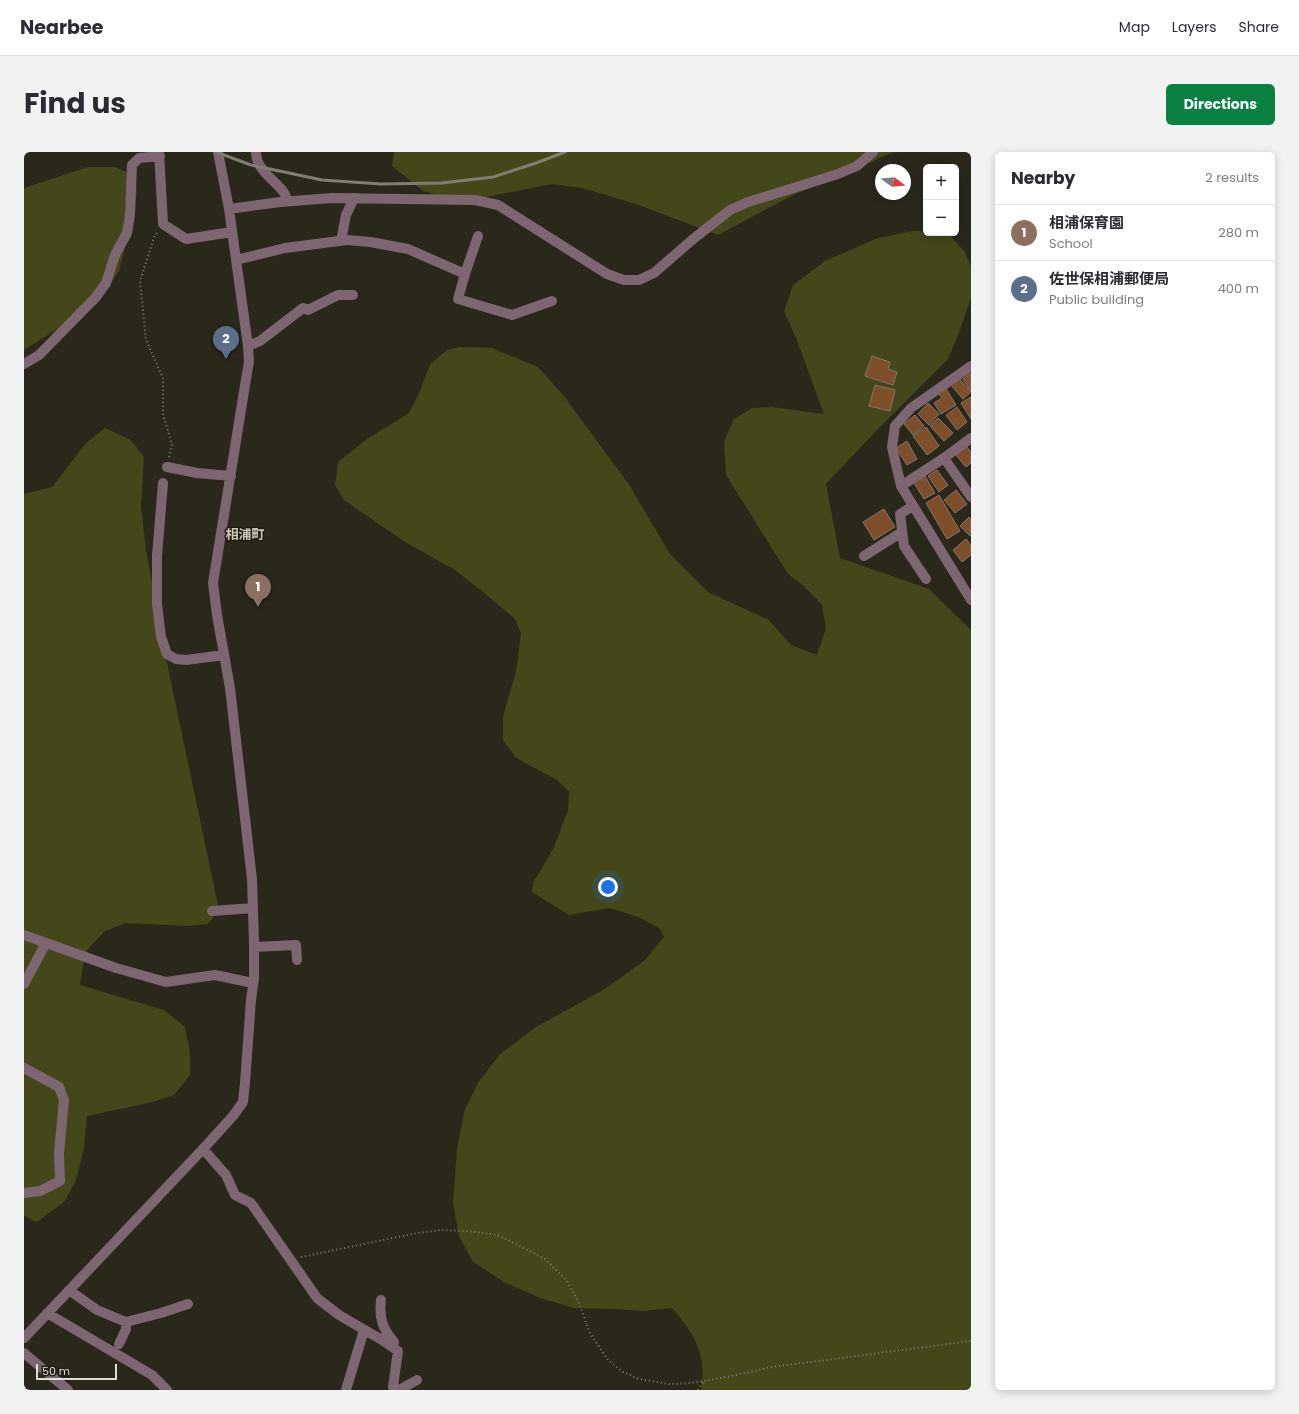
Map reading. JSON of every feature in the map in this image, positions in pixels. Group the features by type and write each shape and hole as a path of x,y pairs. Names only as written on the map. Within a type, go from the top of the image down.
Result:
{"street":[{"path":"24,1338 203,1149 233,1116 243,1102 253,983 254,947 252,879 230,688 213,583 249,362 229,209 218,152"},
{"path":"256,152 256,159 264,172 283,191 288,201"},
{"path":"229,209 288,201 332,198 475,200 498,205 607,274 624,280 639,280 654,273 730,210 748,202 838,174 857,166 874,152"},
{"path":"24,364 39,355 96,297 106,282 115,255 127,233 130,215 132,165 139,158 160,154 163,224 186,239 232,232"},
{"path":"341,241 346,215 354,198"},
{"path":"478,236 458,299 512,315 552,301"},
{"path":"236,260 285,248 341,241 370,242 408,250 466,274"},
{"path":"248,346 260,341 303,308 308,310 338,295 353,295"},
{"path":"971,366 911,408 895,426 892,447 901,486 971,600"},
{"path":"901,486 944,458 971,438"},
{"path":"944,458 971,497"},
{"path":"167,467 197,473 231,476"},
{"path":"163,483 157,556 157,604 161,637 167,654 176,659 186,660 224,654"},
{"path":"913,506 900,514 904,546 926,579"},
{"path":"864,556 902,532"},
{"path":"212,911 253,908"},
{"path":"24,935 116,968 166,982 215,975 253,983"},
{"path":"24,984 46,943"},
{"path":"254,947 296,945 297,960"},
{"path":"24,1068 59,1087 64,1100 59,1153 60,1181 40,1191 24,1193"},
{"path":"203,1149 226,1175 234,1195 251,1204 317,1298 339,1315 398,1351 393,1387 394,1390"},
{"path":"69,1290 97,1310 126,1322 188,1304"},
{"path":"381,1300 380,1311 382,1322 386,1333 394,1342 390,1345"},
{"path":"47,1313 152,1375 167,1390"},
{"path":"119,1344 126,1329 126,1322"},
{"path":"346,1390 364,1330"},
{"path":"24,1353 68,1390"},
{"path":"399,1390 417,1380"}],"path":[{"path":"163,224 160,232 155,235 140,282 146,340 163,378 163,414 172,445 167,467"},
{"path":"290,1260 412,1234 440,1230 467,1231 498,1235 544,1259 566,1281 578,1301 590,1333 608,1360 623,1372 639,1379 669,1384 727,1377 772,1366 971,1341"},
{"path":"698,1390 704,1380"}],"green space":[{"path":"394,152 893,152 841,176 795,194 718,235 636,204 582,188 552,184 461,202 423,191 392,166"},
{"path":"88,167 115,167 131,174 137,190 131,223 119,271 97,304 24,350 24,188"},
{"path":"913,231 923,231 923,236 951,236 964,251 971,266 971,297 959,333 948,359 878,429 826,484 840,558 929,589 971,630 971,1390 701,1390 701,1355 693,1336 672,1308 643,1311 574,1308 540,1298 504,1282 473,1262 459,1236 453,1203 457,1149 464,1112 478,1083 500,1054 536,1027 603,990 644,961 664,937 659,928 638,917 610,908 569,915 532,892 533,883 554,847 568,810 569,791 557,780 516,758 503,740 503,717 516,671 521,634 515,619 455,570 405,542 344,500 335,485 338,462 367,439 409,413 420,391 430,364 447,350 460,347 492,348 538,367 564,396 630,486 670,554 708,592 769,620 791,645 817,655 826,629 822,605 804,586 788,574 726,475 724,441 734,419 752,408 772,407 824,414 796,338 784,311 793,285 825,261 878,238"},
{"path":"105,428 131,440 144,457 141,506 146,550 163,644 219,910 208,924 187,926 126,923 105,931 87,950 80,985 164,1010 185,1027 190,1053 190,1075 174,1095 153,1102 87,1116 84,1148 76,1180 65,1201 37,1222 24,1216 24,494 52,487 86,443"}],"building":[{"path":"872,356 890,362 888,369 897,372 893,385 865,376"},
{"path":"971,373 971,391 963,379"},
{"path":"958,377 971,392 963,399 950,384"},
{"path":"875,385 895,390 890,411 869,406"},
{"path":"945,387 956,405 941,414 934,403 942,398 938,392"},
{"path":"971,397 971,419 961,403"},
{"path":"928,403 939,414 929,425 918,414"},
{"path":"957,407 967,422 957,430 946,415"},
{"path":"915,415 924,426 913,435 904,424"},
{"path":"938,418 953,433 944,441 930,426"},
{"path":"926,427 939,446 927,455 913,436"},
{"path":"907,441 917,459 907,465 896,448"},
{"path":"966,446 971,452 971,463 966,467 955,454"},
{"path":"937,470 948,485 939,492 928,476"},
{"path":"925,476 935,493 924,499 914,483"},
{"path":"956,490 967,504 955,513 944,500"},
{"path":"939,495 960,531 947,539 926,503"},
{"path":"884,509 895,527 874,540 863,522"},
{"path":"969,517 971,519 970,536 960,526"},
{"path":"966,539 971,545 971,555 962,562 953,550"}],"railway":[{"path":"216,152 251,165 322,180 381,184 442,183 493,177 565,152"}],"place":[{"name":"佐世保相浦郵便局","path":"226,359"},
{"name":"相浦保育園","path":"258,607"}],"district":[{"name":"相浦町","path":"245,534"}]}
